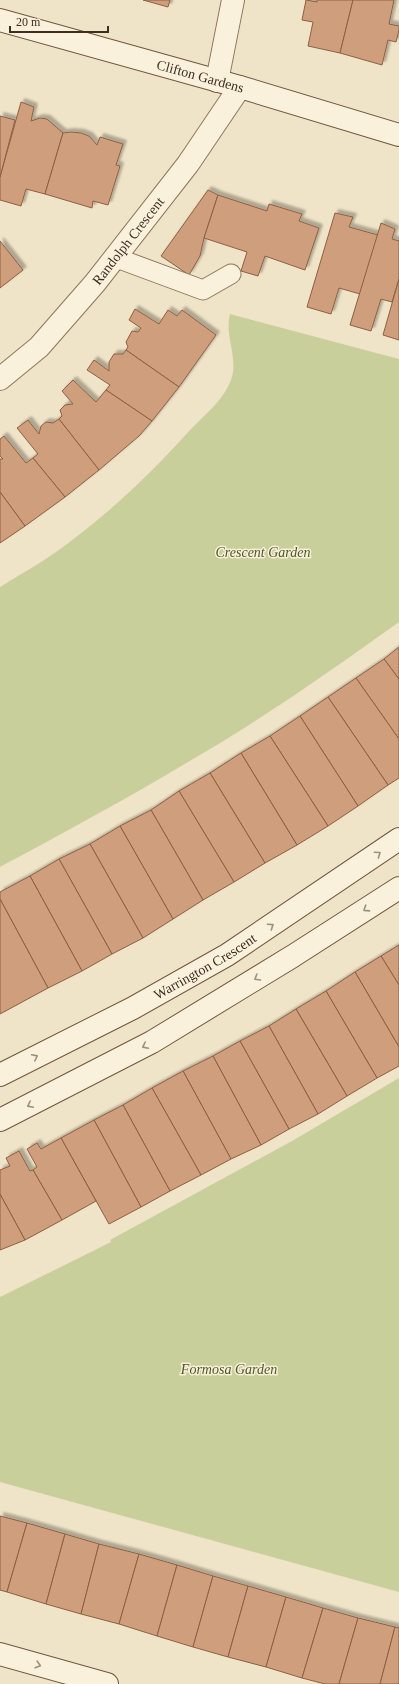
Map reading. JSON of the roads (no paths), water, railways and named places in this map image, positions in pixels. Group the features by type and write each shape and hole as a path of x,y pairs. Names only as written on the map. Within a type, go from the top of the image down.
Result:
{"street":[{"path":"217,81 233,0"},
{"name":"Clifton Gardens","path":"0,20 240,87 399,135"},
{"name":"Randolph Crescent","path":"0,380 39,347 95,283 188,164 240,87"},
{"name":"Warrington Crescent","path":"0,1075 133,1008 227,956 399,839"},
{"path":"0,1120 152,1042 293,956 399,888"},
{"path":"0,1654 107,1684"}],"lane":[{"path":"114,257 203,290 231,274"}],"park label":[{"name":"Crescent Garden","path":"263,552"},
{"name":"Formosa Garden","path":"229,1369"}]}
